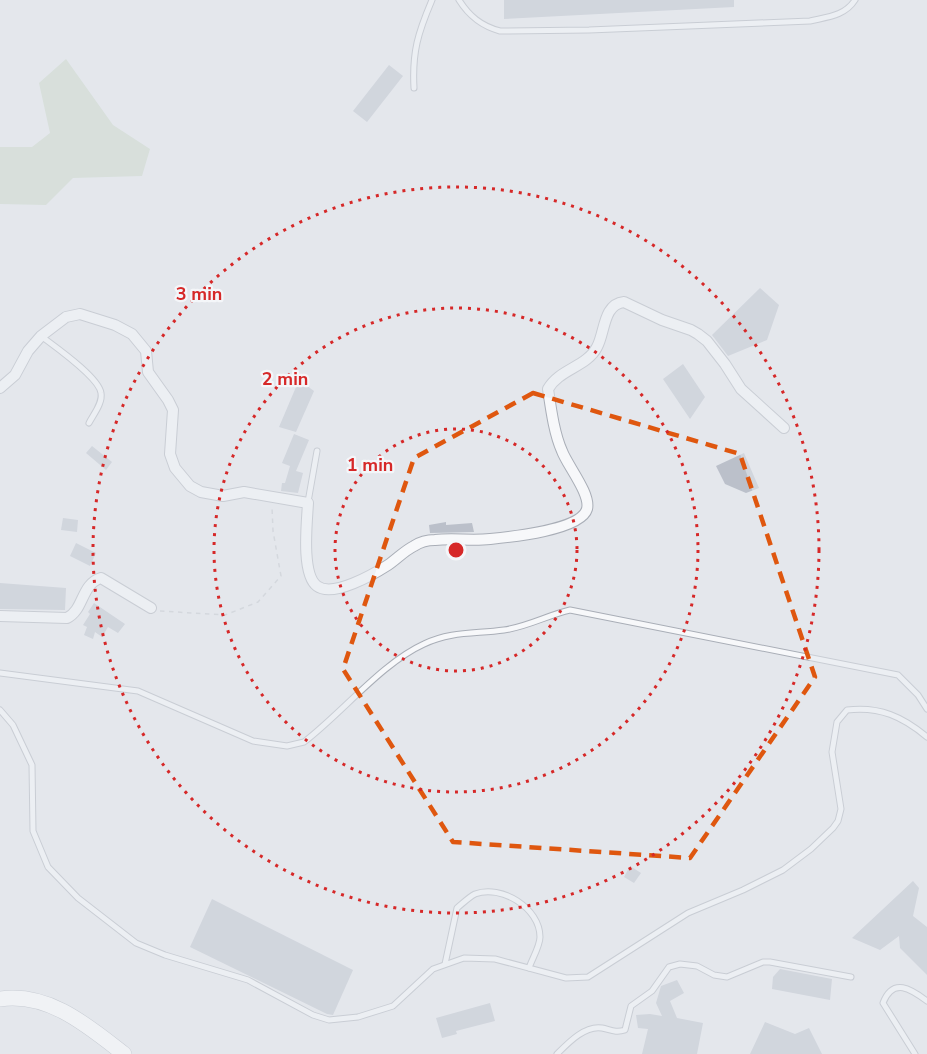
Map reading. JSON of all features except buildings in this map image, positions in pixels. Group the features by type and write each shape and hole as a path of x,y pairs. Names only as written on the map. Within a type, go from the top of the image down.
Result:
{"main road":[{"path":"0,999 23,999 52,1005 78,1020 124,1054"}],"street":[{"path":"0,388 15,375 28,351 40,336 66,316 80,315 115,325 132,334 146,351 147,372 173,410 170,454 182,479 201,492 223,496 244,492 308,503 307,566 311,579 318,588 330,590 343,588 367,577 412,546 423,542 489,539 546,530 573,523 585,513 587,505 577,479 561,451 548,389 559,376 593,354 610,310 619,303 624,303 698,334 719,356 741,389 784,428"},
{"path":"0,616 67,618 73,615 89,585 101,578 151,608"}],"lane":[{"path":"414,88 413,68 418,32 432,0"},
{"path":"459,0 476,21 500,31 589,30 810,21 850,9 855,0"},
{"path":"40,336 85,371 98,386 101,394 99,405 89,423"},
{"path":"308,503 317,451"},
{"path":"0,673 138,691 253,741 287,746 304,742 386,669 424,644 461,632 504,630 526,625 570,610 898,675 918,695 927,708"},
{"path":"0,710 13,725 32,765 33,831 48,867 78,898 136,943 165,955 248,980 313,1015 329,1020 358,1017 393,1006 433,969 464,958 495,959 566,978 588,977 688,913 783,870 811,849 833,828 841,809 832,752 837,722 847,710 860,708 879,711 906,720 927,737"},
{"path":"445,964 457,908 475,894 497,892 522,902 537,925 540,938 529,968"},
{"path":"557,1054 585,1031 599,1027 619,1032 626,1030 632,1006 652,991 669,967 680,964 697,966 714,975 727,977 763,962 770,962 851,977"},
{"path":"915,1054 883,1003 892,990 905,987 927,1001"}],"path":[{"path":"151,608 173,613 225,615 258,602 281,576 271,496"}],"highlighted area":[{"path":"533,393 740,454 815,677 690,858 453,842 343,669 414,458"}],"green space":[{"path":"66,59 113,125 150,149 142,176 73,178 46,205 0,204 0,147 32,147 50,133 39,83"}]}
